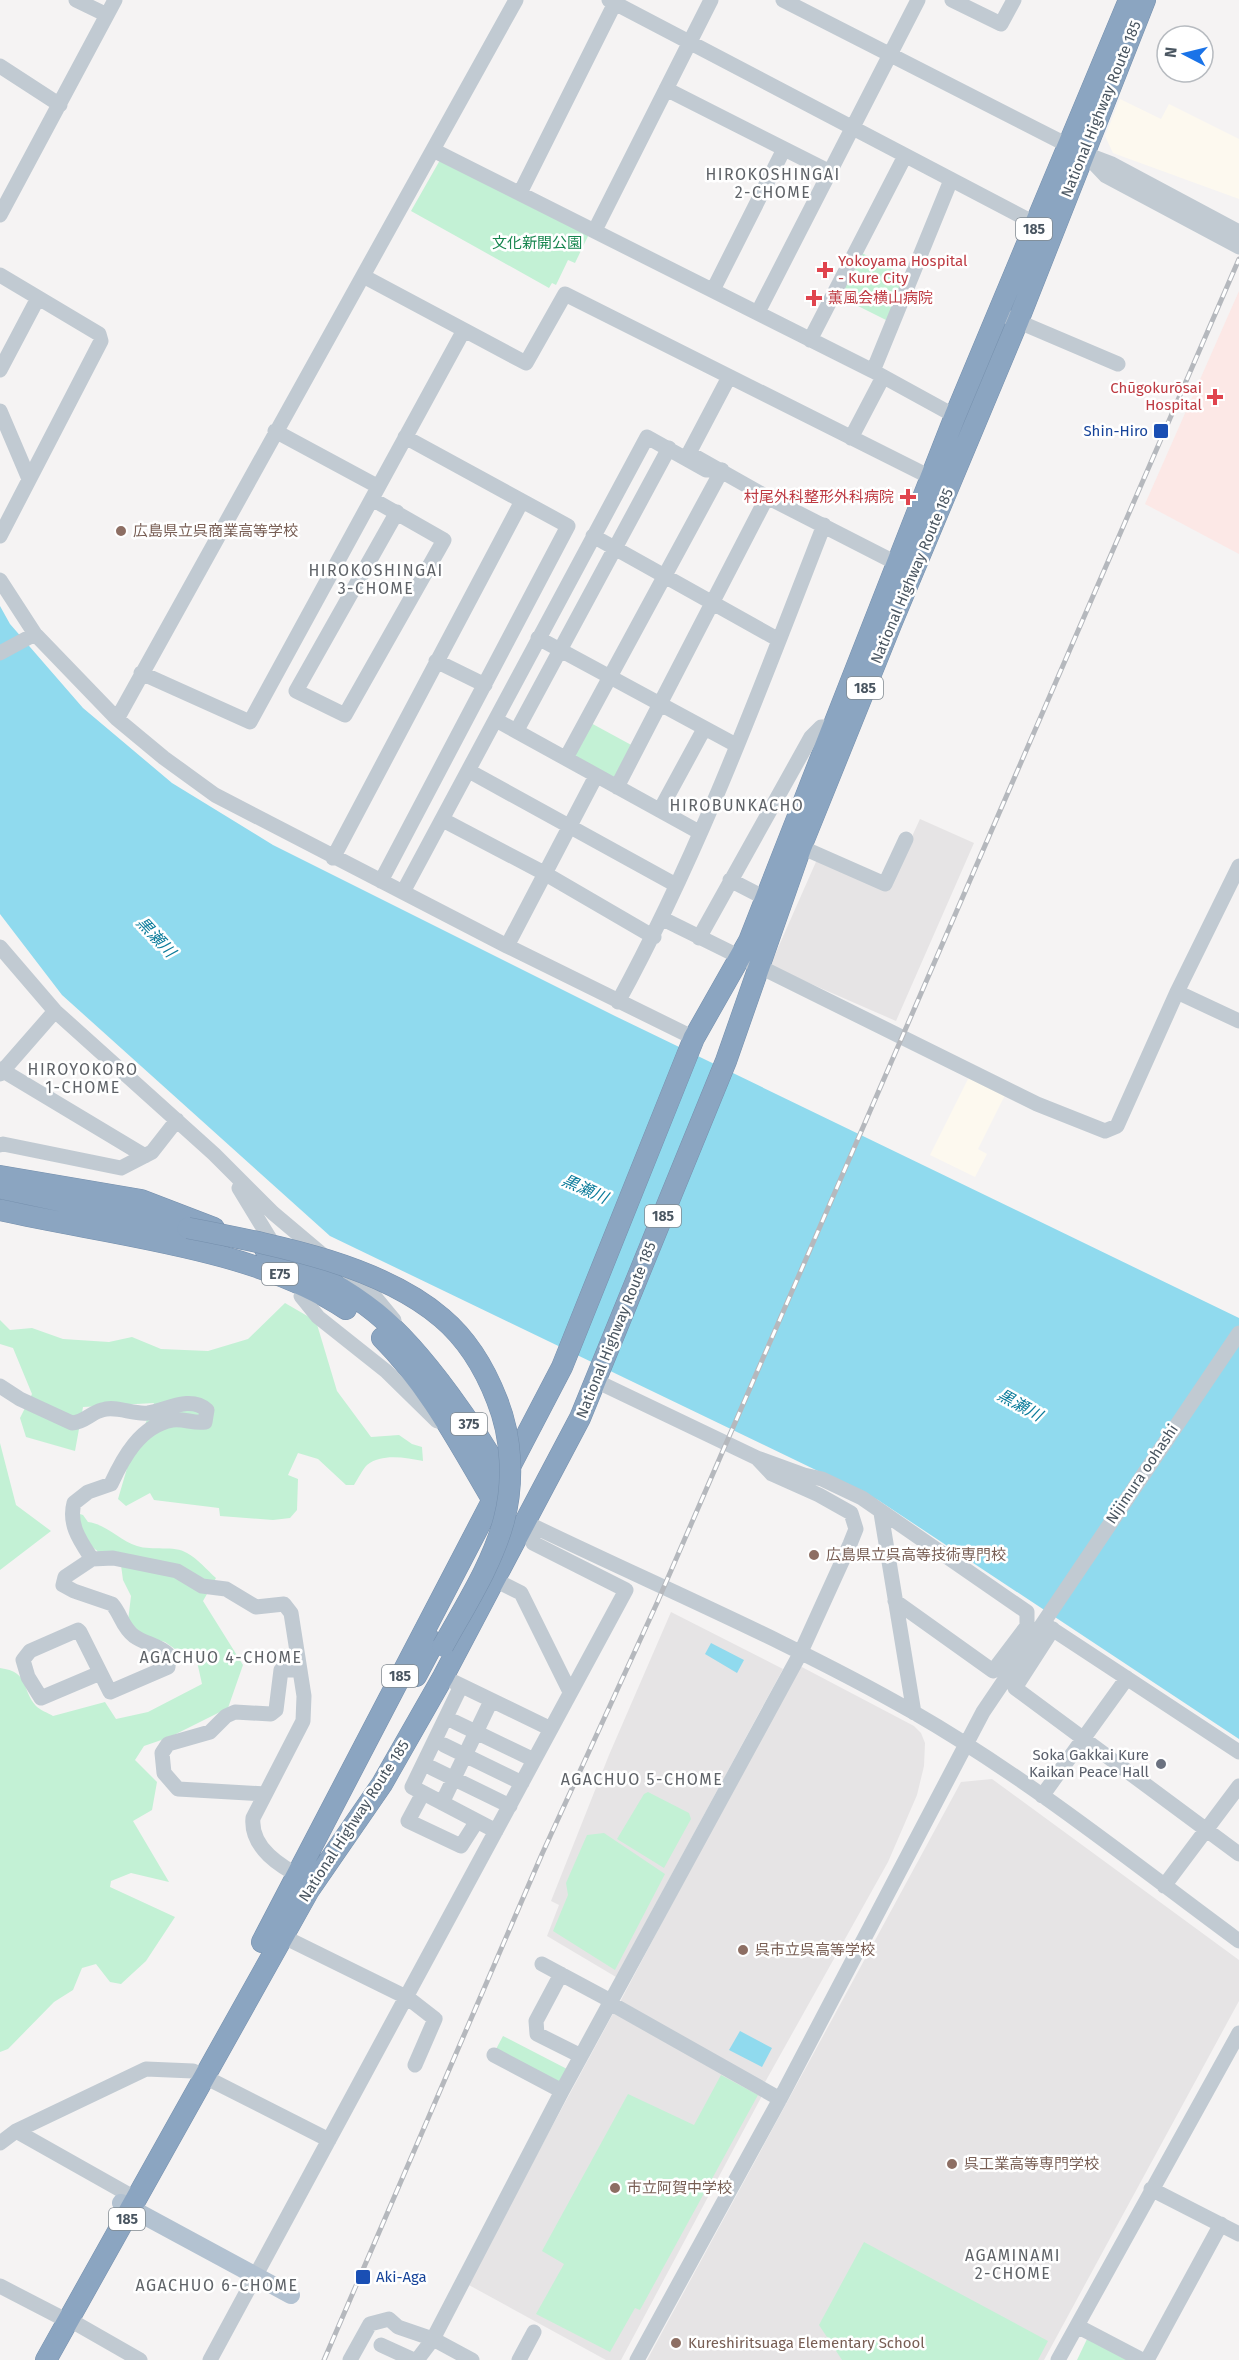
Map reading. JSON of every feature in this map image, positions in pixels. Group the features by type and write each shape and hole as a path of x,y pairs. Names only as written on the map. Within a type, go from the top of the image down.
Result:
{"highway":[{"name":"National Highway Route 185","path":"46,2360 64,2318 126,2202 306,1879 492,1499 562,1367 693,1041 750,962 801,847 892,621 940,482 1076,149 1129,0"},
{"name":"National Highway Route 185","path":"199,2074 282,1936 306,1879 382,1784 452,1681 495,1580 527,1523 598,1377 726,1061 765,898 898,564 940,482 955,416 1009,317 1036,224 1076,149 1145,0"},
{"name":"E75","path":"0,1176 141,1200 263,1248 329,1281 367,1306 406,1341 431,1371"},
{"path":"0,1188 187,1233"},
{"path":"0,1200 307,1255 404,1292 443,1319 474,1353 487,1374 502,1412 510,1455 508,1499 501,1532 485,1569 438,1644 306,1879"},
{"name":"E75","path":"0,1210 264,1268 332,1299 378,1334 411,1369 477,1473"},
{"name":"375","path":"431,1371 504,1479 527,1523"},
{"path":"477,1473 492,1499 527,1523"},
{"name":"National Highway Route 185","path":"34,2360 64,2318"}],"main road":[{"path":"126,2202 291,2295"}],"street":[{"path":"76,0 107,15"},
{"path":"0,216 115,0"},
{"path":"117,718 516,0"},
{"path":"595,230 711,0"},
{"path":"783,0 1076,149 1112,164 1237,238"},
{"path":"758,312 918,0"},
{"path":"952,0 1001,24 1014,0"},
{"path":"520,193 612,2 1036,224"},
{"path":"0,67 60,105"},
{"path":"666,89 830,172"},
{"path":"713,290 784,149"},
{"path":"433,150 758,312 955,416"},
{"path":"810,340 905,156"},
{"path":"851,438 878,374 951,180"},
{"path":"0,275 99,334 101,341 0,536"},
{"path":"363,276 526,363 565,294 940,482"},
{"path":"0,370 38,298"},
{"path":"1009,317 1118,364"},
{"path":"141,673 250,722 464,330"},
{"path":"729,377 689,453 767,497 898,564"},
{"path":"0,411 28,479"},
{"path":"275,431 375,492 397,512 444,540 345,715 296,691 397,512"},
{"path":"381,881 568,526 405,437"},
{"path":"403,892 647,437 706,470 722,470"},
{"path":"517,730 669,448"},
{"path":"566,758 722,470"},
{"path":"617,787 662,704 711,602 767,497"},
{"path":"333,858 522,501"},
{"path":"618,1002 663,919 779,640 824,525"},
{"path":"593,536 779,640"},
{"path":"0,580 32,636 117,718 164,758 215,795 333,858 693,1041"},
{"path":"0,653 32,636"},
{"path":"538,638 736,745"},
{"path":"436,662 484,685"},
{"path":"496,720 699,832"},
{"path":"699,938 811,737 820,727 833,728"},
{"path":"660,810 704,729"},
{"path":"469,771 676,885"},
{"path":"507,946 596,776"},
{"path":"443,820 544,873 654,937"},
{"path":"801,847 885,884 906,839"},
{"path":"663,919 768,973 1037,1104 1105,1131 1117,1126 1177,992 1239,866"},
{"path":"730,880 765,898"},
{"path":"0,947 55,1011 214,1154 273,1213 370,1292 431,1371"},
{"path":"1177,992 1239,1021"},
{"path":"55,1011 1,1072 145,1155"},
{"path":"0,1145 121,1168 145,1155 159,1144 177,1120"},
{"path":"214,1154 243,1194 270,1239"},
{"path":"301,1296 318,1317 417,1399 448,1434 477,1473"},
{"name":"Nijimura oohashi","path":"1042,1620 1239,1333"},
{"path":"598,1377 757,1458 822,1479 862,1498 880,1513 1239,1752"},
{"path":"0,1386 20,1399 72,1423 81,1422 102,1409 147,1413 190,1403 202,1405 207,1410 205,1422 169,1420 151,1429 122,1459 111,1484 84,1495 74,1503 72,1515 75,1529 92,1559"},
{"path":"381,2345 416,2360 433,2339 562,2091 800,1654 856,1529 851,1513 819,1495 772,1474 757,1458"},
{"path":"880,1513 914,1713"},
{"path":"527,1523 800,1654 914,1713 966,1744 1042,1796 1239,1941"},
{"path":"210,2360 408,1998 626,1590 533,1543 527,1523"},
{"path":"100,1673 41,1698 28,1677 23,1660 30,1650 78,1630 110,1692 168,1667 170,1660 163,1649 134,1636 124,1627 112,1604 63,1585 65,1577 92,1559 113,1558 177,1571 202,1586 226,1589 256,1607 284,1604 291,1612 304,1696 303,1721 281,1768 253,1818 252,1828 269,1856 306,1879"},
{"path":"495,1580 521,1593 570,1692"},
{"path":"895,1601 993,1671 1027,1626 1042,1620"},
{"path":"1042,1620 1015,1688 1086,1738 1239,1854"},
{"path":"637,2360 780,2099 983,1712 1042,1620"},
{"path":"265,1794 178,1789 164,1773 162,1753 168,1744 210,1732 226,1716 236,1712 271,1714 276,1710 281,1670 299,1670"},
{"path":"1042,1796 1086,1738 1127,1678"},
{"path":"496,1831 412,1787 452,1681 551,1729"},
{"path":"442,1803 491,1701"},
{"path":"455,1722 534,1760"},
{"path":"444,1746 522,1783"},
{"path":"432,1768 510,1806"},
{"path":"1164,1886 1239,1786"},
{"path":"423,1793 408,1821 460,1846 477,1821"},
{"path":"282,1936 408,1998 435,2019 415,2065"},
{"path":"542,1964 780,2099"},
{"path":"561,1974 536,2021 537,2034 581,2056"},
{"path":"1058,2360 1239,2033"},
{"path":"494,2055 562,2091"},
{"path":"0,2143 16,2132 146,2069 199,2074 329,2140"},
{"path":"16,2132 126,2202"},
{"path":"1077,2326 1144,2360 1233,2226 1151,2189"},
{"path":"0,2286 140,2360"},
{"path":"350,2360 369,2324 376,2320 389,2319 398,2327 433,2339 472,2360"},
{"path":"519,2360 534,2332"}],"shaded area":[{"path":"1120,99 1161,119 1169,104 1239,139 1239,199 1113,153 1105,136"},
{"name":"Chūgokurōsai Hospital","path":"1239,291 1239,554 1145,504"},
{"path":"920,819 974,843 896,1021 770,966 819,855 889,886"},
{"path":"969,1077 1005,1095 978,1149 987,1154 975,1177 930,1155"},
{"path":"671,1612 783,1669 616,1977 547,1936 559,1905 551,1901 609,1755"},
{"name":"呉市立呉高等学校","path":"798,1665 914,1726 921,1733 925,1743 924,1766 917,1795 888,1862 764,2084 620,2002"},
{"name":"呉工業高等専門学校","path":"992,1779 1239,1960 1239,2001 1044,2360 647,2360 961,1782"},
{"name":"市立阿賀中学校","path":"615,2010 764,2092 621,2360 606,2360 467,2284"}],"green space":[{"name":"文化新開公園","path":"440,160 590,232 575,263 568,260 556,285 552,283 549,288 411,211"},
{"path":"860,252 907,276 888,321 838,296"},
{"path":"589,722 635,747 618,779 574,758"},
{"path":"285,1303 316,1321 337,1391 371,1437 399,1435 412,1444 422,1447 423,1461 394,1457 373,1461 367,1465 354,1485 346,1485 318,1459 298,1453 288,1475 298,1479 297,1510 290,1518 273,1520 220,1516 219,1508 154,1500 150,1493 126,1506 118,1499 128,1465 154,1403 83,1407 75,1451 26,1437 20,1418 32,1394 13,1348 0,1344 0,1320 10,1330 32,1328 63,1339 109,1342 132,1337 161,1349 208,1351 248,1339"},
{"path":"0,1443 16,1505 51,1531 0,1570"},
{"path":"77,1513 83,1515 88,1522 101,1526 131,1544 182,1551 199,1561 216,1578 203,1601 243,1665 228,1708 170,1737 144,1746 135,1760 157,1782 152,1810 133,1821 169,1882 131,1873 111,1881 110,1887 175,1917 146,1961 121,1984 110,1982 96,1964 82,1968 73,1990 54,2002 8,2049 0,2052 0,1668 10,1670 21,1677 31,1700 36,1706 53,1716 105,1702 116,1719 148,1712 202,1684 196,1657 191,1649 175,1649 165,1642 144,1636 128,1621 131,1596 123,1580 121,1565 91,1545 86,1539"},
{"path":"648,1792 689,1813 691,1819 664,1868 617,1839 644,1794"},
{"path":"604,1833 665,1874 615,1970 553,1931 568,1895 566,1883 587,1835"},
{"path":"503,2036 567,2069 559,2082 495,2051"},
{"path":"721,2075 758,2095 640,2310 635,2308 610,2352 536,2314 564,2264 542,2251 628,2094 694,2125"},
{"path":"864,2242 1048,2341 1038,2360 842,2360 819,2325"},
{"path":"1088,2337 1128,2360 1077,2360"}],"water":[{"name":"黒瀬川","path":"0,606 10,624 83,708 172,783 273,845 615,1016 1239,1318 1239,1739 878,1500 330,1236 62,995 0,914"},
{"path":"711,1643 744,1660 737,1673 705,1654"},
{"path":"740,2031 772,2048 762,2067 729,2050"}],"railway":[{"path":"324,2360 542,1854 657,1603 1239,259"}],"place":[{"name":"Yokoyama Hospital - Kure City","path":"825,270"},
{"name":"薫風会横山病院","path":"814,298"},
{"name":"Chūgokurōsai Hospital","path":"1215,397"},
{"name":"Shin-Hiro","path":"1161,431"},
{"name":"村尾外科整形外科病院","path":"908,497"},
{"name":"広島県立呉商業高等学校","path":"121,531"},
{"name":"広島県立呉高等技術専門校","path":"814,1555"},
{"name":"Soka Gakkai Kure Kaikan Peace Hall","path":"1161,1764"},
{"name":"呉市立呉高等学校","path":"743,1950"},
{"name":"呉工業高等専門学校","path":"952,2164"},
{"name":"市立阿賀中学校","path":"615,2188"},
{"name":"Aki-Aga","path":"363,2277"},
{"name":"Kureshiritsuaga Elementary School","path":"676,2343"}],"district":[{"name":"HIROKOSHINGAI 2-CHOME","path":"773,183"},
{"name":"HIROKOSHINGAI 3-CHOME","path":"376,579"},
{"name":"HIROBUNKACHO","path":"737,805"},
{"name":"HIROYOKORO 1-CHOME","path":"83,1078"},
{"name":"AGACHUO 4-CHOME","path":"221,1657"},
{"name":"AGACHUO 5-CHOME","path":"642,1779"},
{"name":"AGAMINAMI 2-CHOME","path":"1013,2264"},
{"name":"AGACHUO 6-CHOME","path":"217,2285"}]}
